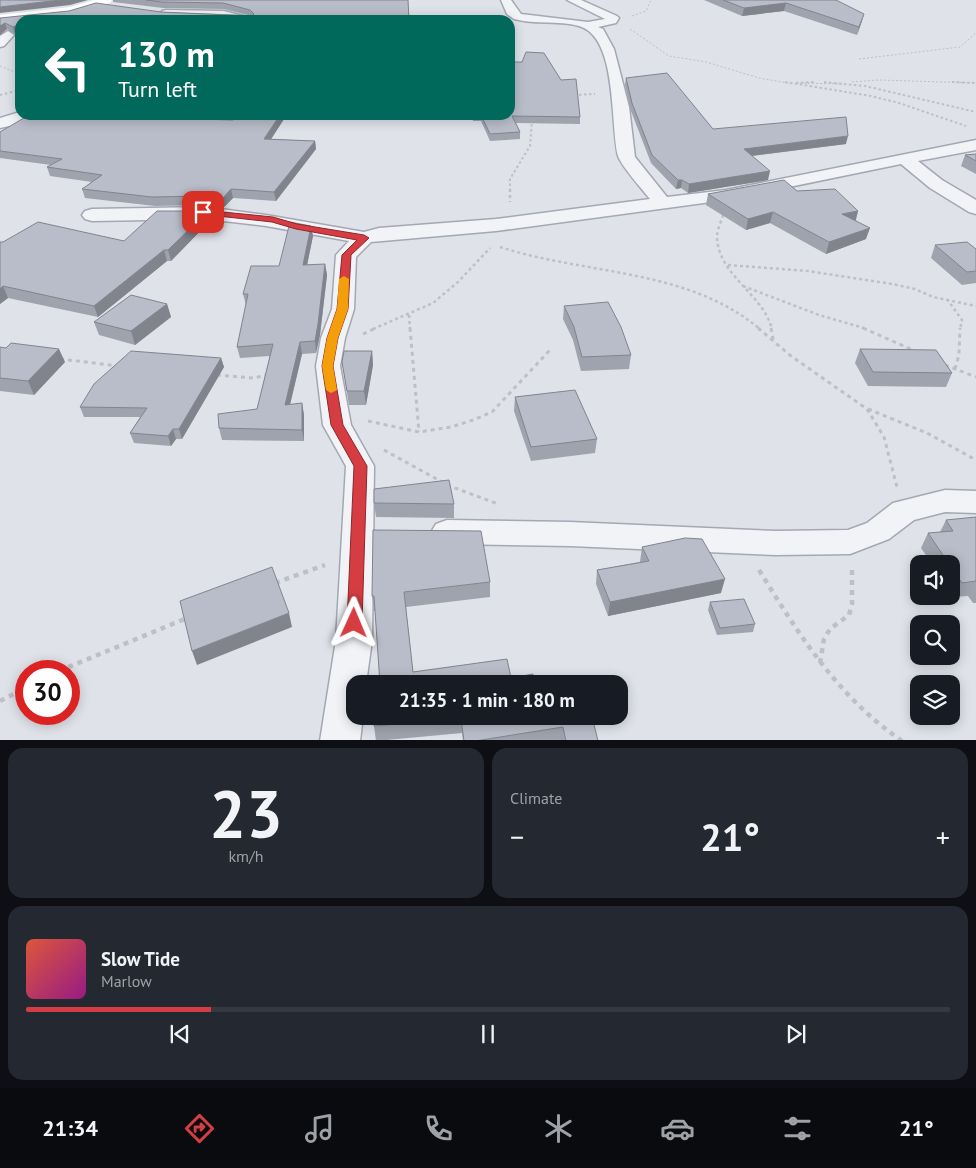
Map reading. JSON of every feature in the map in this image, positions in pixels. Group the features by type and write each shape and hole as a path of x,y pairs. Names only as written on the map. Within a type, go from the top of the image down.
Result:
{"street":[{"path":"506,0 515,15"},
{"path":"515,15 589,25 612,21 613,18 610,16 572,0"},
{"path":"35,15 104,4"},
{"path":"156,12 228,15"},
{"path":"0,19 15,17"},
{"path":"589,25 599,32 608,48 618,92 627,157 662,203"},
{"path":"3,126 15,120"},
{"path":"92,215 207,213 273,220 296,227 364,238 378,234 505,224 726,195 904,158 972,136"},
{"path":"904,158 936,184 976,208"},
{"path":"340,740 354,640 379,537 360,466 337,425 328,366 333,338 343,309 346,255 364,238"},
{"path":"379,537 570,534 741,542 850,542 878,531 904,512 945,501 976,502"}],"path":[{"path":"612,21 629,28 669,56 714,64 759,78 899,103 972,136"},
{"path":"859,59 960,47 976,33"},
{"path":"0,66 15,72"},
{"path":"842,82 898,92 976,112"},
{"path":"790,83 976,83"},
{"path":"0,95 15,91"},
{"path":"570,96 618,92"},
{"path":"505,224 509,213 510,179 530,146 532,122 530,114"},
{"path":"213,120 217,122"},
{"path":"726,195 717,237 718,246 728,264 770,323 773,340"},
{"path":"333,338 368,333 433,303 458,282 493,245 534,258 624,273 690,290 740,313 791,356 867,409 926,433 976,460"},
{"path":"728,264 808,271 892,284 976,306"},
{"path":"743,286 819,315 894,340 922,355"},
{"path":"947,299 962,320 959,330 960,354 955,369"},
{"path":"409,315 419,432"},
{"path":"335,415 419,432 451,427 492,412 550,350"},
{"path":"53,358 127,367"},
{"path":"939,363 976,377"},
{"path":"213,375 253,378 272,375"},
{"path":"867,409 884,437 904,512"},
{"path":"380,448 449,486 500,504"},
{"path":"273,584 379,537"},
{"path":"741,542 820,663 855,704 888,733 902,740"},
{"path":"820,663 824,639 830,629 849,614 852,604 850,542"},
{"path":"80,662 193,616"},
{"path":"0,701 15,694"}],"building":[{"path":"0,0 60,0 0,7"},
{"path":"146,0 408,0 409,15 253,15 250,10 223,3"},
{"path":"723,0 836,0 864,14 859,27 786,3 744,8"},
{"path":"96,3 161,12 229,15 30,15 69,11"},
{"path":"15,16 15,26 5,23 0,26 0,18"},
{"path":"526,52 544,53 561,80 576,79 580,117 515,116 515,62 522,62"},
{"path":"667,73 713,129 846,117 848,136 744,149 770,171 689,184 678,180 652,155 632,103 626,78"},
{"path":"20,120 277,120 264,139 315,141 274,192 231,189 222,199 204,196 152,197 82,189 102,175 47,167 62,159 0,151 0,132"},
{"path":"483,120 514,120 520,132 490,134"},
{"path":"976,154 976,161 965,155"},
{"path":"784,180 797,191 835,189 858,211 842,214 870,228 829,242 773,212 748,219 708,194"},
{"path":"157,211 208,211 168,250 164,250 94,306 3,286 0,289 0,242 38,222 124,241"},
{"path":"290,222 311,226 303,265 325,264 315,341 300,342 285,405 302,403 302,430 219,428 218,414 257,409 273,344 237,347 248,294 243,294 251,266 279,266"},
{"path":"967,242 976,249 976,271 967,272 935,245"},
{"path":"131,295 167,304 131,331 94,322"},
{"path":"608,302 621,327 631,355 582,357 574,327 564,306"},
{"path":"11,343 59,349 28,381 0,378 0,347 6,348"},
{"path":"860,349 936,350 952,373 873,372"},
{"path":"131,351 221,358 179,429 173,429 168,436 130,433 147,408 80,407 94,384"},
{"path":"344,351 372,351 364,391 347,391 342,362"},
{"path":"575,390 597,439 531,447 515,397"},
{"path":"449,480 454,504 374,503 374,489"},
{"path":"976,517 976,581 962,583 960,580 960,555 943,555 928,533 953,531 946,520"},
{"path":"373,530 481,531 490,582 404,592 413,672 507,659 510,675 379,675 374,596 372,596"},
{"path":"685,538 702,539 725,579 610,602 597,570 649,561 642,547"},
{"path":"272,567 289,613 192,651 180,601"},
{"path":"744,599 755,624 720,628 710,602"},
{"path":"462,725 594,725 598,740 566,740 563,727 481,740 464,740"}],"slow traffic":[{"path":"331,390 328,366 333,338 343,309 344,279"}],"route":[{"path":"203,212 273,220 296,227 364,238 346,255 343,309 333,338 328,366 337,425 360,466 354,623"}]}
